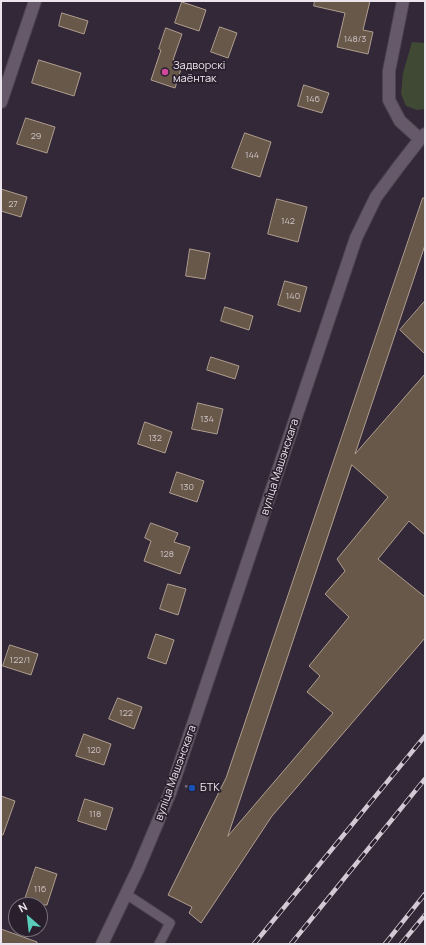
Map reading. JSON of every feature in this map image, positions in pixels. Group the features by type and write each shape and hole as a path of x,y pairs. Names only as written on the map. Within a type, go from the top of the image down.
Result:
{"main road":[{"path":"1,102 35,1"},
{"name":"вуліца Машэнскага","path":"102,944 138,869 170,793 356,238 376,197 422,136 400,121 389,100 389,71 403,1"}],"lane":[{"path":"126,894 170,923 159,944"}],"green space":[{"path":"412,42 425,43 425,109 417,110 406,106 401,94 403,73"}],"building":[{"path":"315,1 370,1 363,30 373,32 368,54 337,47 345,13 314,6"},
{"path":"182,2 206,10 199,31 175,23"},
{"path":"62,13 88,21 84,34 59,26"},
{"path":"220,27 237,33 228,58 211,52"},
{"path":"166,28 182,34 173,60 183,63 175,88 151,80 161,50 159,49"},
{"path":"39,60 81,73 74,96 32,83"},
{"path":"304,85 329,93 322,113 298,106"},
{"path":"26,118 55,127 47,153 17,144"},
{"path":"245,133 271,142 260,177 232,168"},
{"path":"1,189 27,197 21,217 1,211"},
{"path":"423,198 425,198 425,245 355,454 425,374 425,535 409,521 378,559 425,597 425,638 272,816 201,923 189,913 192,907 168,895 226,778","holes":["352,465 388,497 337,559 345,571 325,594 349,617 309,666 320,676 307,692 333,713 228,836"]},
{"path":"277,199 307,207 298,242 268,234"},
{"path":"190,249 210,253 205,279 186,276"},
{"path":"285,281 307,287 300,312 278,305"},
{"path":"425,301 425,354 400,330"},
{"path":"225,307 253,316 249,330 221,321"},
{"path":"211,357 239,366 235,379 207,370"},
{"path":"198,403 223,409 217,434 192,429"},
{"path":"145,422 172,432 165,453 138,444"},
{"path":"177,472 204,481 197,502 170,493"},
{"path":"151,523 178,533 174,542 190,547 180,574 144,561 151,541 145,538"},
{"path":"168,584 186,589 178,615 160,609"},
{"path":"156,634 174,640 166,664 148,658"},
{"path":"10,645 38,654 31,675 3,666"},
{"path":"118,698 142,707 134,729 109,719"},
{"path":"84,734 111,744 104,765 76,756"},
{"path":"1,796 15,801 3,835 1,835"},
{"path":"85,799 113,808 106,830 78,821"},
{"path":"36,867 57,874 48,902 48,897 26,897"},
{"path":"1,929 8,932 8,937 23,937 37,942 37,944 1,944"}],"railway":[{"path":"254,944 425,736"},
{"path":"291,944 425,779"},
{"path":"385,944 425,894"},
{"path":"401,944 425,915"}],"place":[{"name":"Задворскі маёнтак","path":"165,72"},
{"name":"БТК","path":"192,788"}]}
